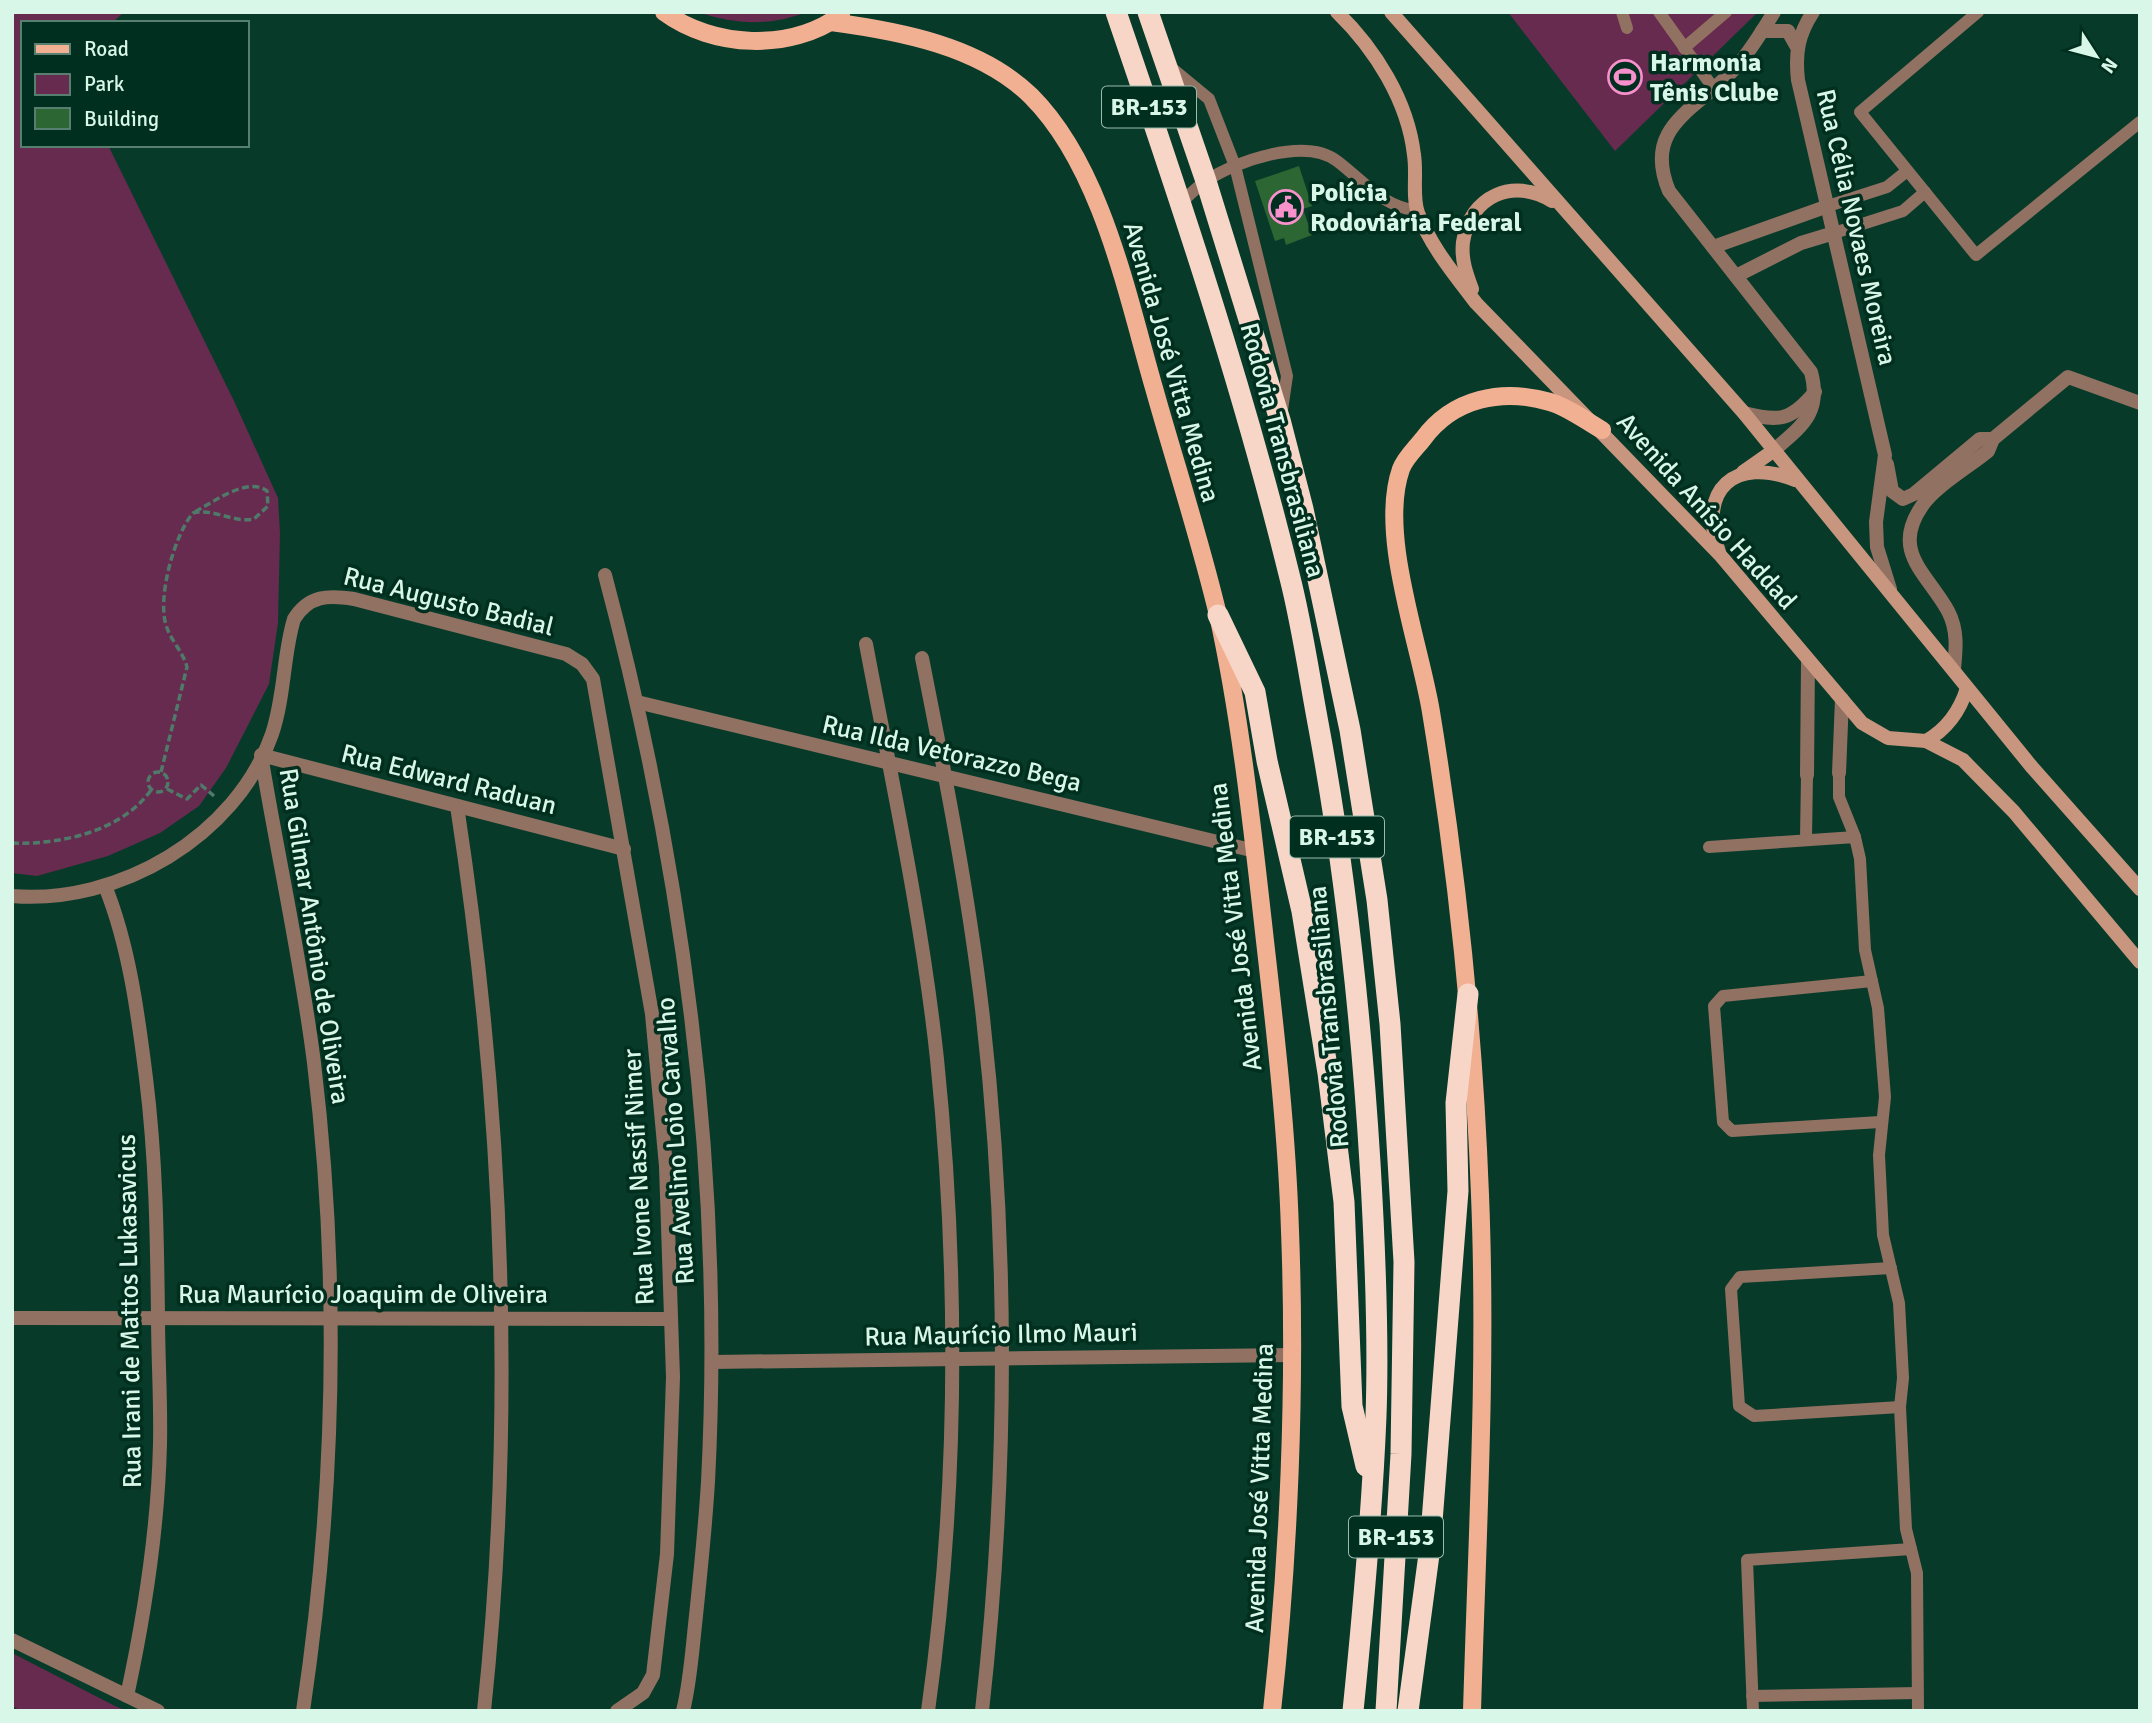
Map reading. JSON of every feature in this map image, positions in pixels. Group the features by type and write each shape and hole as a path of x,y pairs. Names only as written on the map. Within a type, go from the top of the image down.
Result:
{"highway":[{"name":"Rodovia Transbrasiliana","path":"1116,12 1182,202 1242,395 1292,582 1340,854 1355,976 1374,1232 1376,1414 1353,1711"},
{"name":"Rodovia Transbrasiliana","path":"1148,12 1206,181 1280,420 1303,509 1350,730 1377,900 1390,1024 1404,1262 1401,1454 1386,1711"},
{"path":"1218,615 1255,692 1267,761 1302,912 1328,1073 1344,1202 1352,1406 1371,1490"},
{"path":"1408,1711 1431,1534 1458,1191 1456,1102 1468,994"}],"main road":[{"path":"664,12 682,25 731,40 783,39 838,17"},
{"name":"Avenida Anísio Haddad","path":"1336,12 1348,24 1398,94 1414,153 1417,211 1443,260 1476,303 1602,430 1721,556 1862,723 1875,732 1901,741 1926,741 1963,760 1988,784 2140,962"},
{"path":"1391,12 1744,413 1797,481 1890,589 2031,766 2140,889"},
{"name":"Avenida José Vitta Medina","path":"838,17 888,30 987,64 1031,97 1074,153 1113,242 1218,615 1255,850 1282,1093 1290,1233 1291,1355 1282,1620 1272,1711"},
{"path":"1476,303 1463,264 1463,240 1473,216 1490,198 1510,188 1536,191 1568,212"},
{"path":"1472,1711 1482,1377 1480,1196 1468,994 1431,709 1395,533 1395,502 1402,467 1431,427 1455,408 1481,398 1517,395 1553,403 1602,430"},
{"path":"1721,556 1712,525 1713,504 1727,482 1773,451"},
{"path":"1742,472 1759,471 1797,481"},
{"path":"1926,741 1944,729 1953,718 1968,688"}],"street":[{"path":"1773,451 1805,421 1813,409 1816,391 1811,372 1669,191 1659,168 1666,135 1738,66 1774,12"},
{"name":"Rua Célia Novaes Moreira","path":"1813,12 1797,47 1798,80 1895,495 1903,499 1918,499"},
{"path":"1762,31 1788,31 1797,47"},
{"path":"1713,247 1828,206"},
{"path":"1736,276 1790,248 1835,233"},
{"path":"1954,669 1955,629 1948,611 1910,551 1918,499 1953,470 1980,439 1993,439 2068,377 2140,403"},
{"path":"1744,413 1779,419 1803,406 1816,391"},
{"name":"Rua Célia Novaes Moreira","path":"1885,456 1876,522 1877,547 1890,589"},
{"name":"Rua Avelino Loio Carvalho","path":"605,575 638,702 660,808 690,992 707,1177 712,1362 701,1566 683,1711"},
{"name":"Rua Augusto Badial","path":"12,896 50,896 105,886 157,864 180,849 227,806 247,782 271,737 284,690 294,619 299,610 315,598 326,596 354,599 566,654 582,664"},
{"path":"866,643 917,910 937,1058 948,1208 951,1360 947,1523 928,1711"},
{"path":"922,657 972,932 990,1088 998,1204 1002,1359 997,1523 982,1711"},
{"path":"1807,775 1808,662"},
{"name":"Rua Ivone Nassif Nimer","path":"582,664 593,679 643,950 660,1090 667,1191 673,1435 667,1554 653,1675 643,1693 617,1711"},
{"path":"1839,773 1842,699"},
{"name":"Rua Ilda Vetorazzo Bega","path":"638,702 1255,850"},
{"name":"Rua Edward Raduan","path":"261,755 625,849"},
{"name":"Rua Gilmar Antônio de Oliveira","path":"261,755 302,979 314,1063 327,1207 331,1318 326,1501 303,1711"},
{"path":"457,806 485,1021 500,1211 503,1319 500,1488 484,1711"},
{"name":"Rua Irani de Mattos Lukasavicus","path":"105,886 113,904 130,979 149,1107 156,1186 160,1382 156,1511 140,1635 127,1696"},
{"name":"Rua Maurício Joaquim de Oliveira","path":"12,1318 671,1319"},
{"name":"Rua Maurício Ilmo Mauri","path":"712,1362 1291,1355"},
{"path":"12,1640 158,1711"}],"lane":[{"path":"1622,12 1627,28"},
{"path":"1659,12 1714,89"},
{"path":"1684,48 1726,12"},
{"path":"1978,12 1860,112 1976,255 2140,122"},
{"path":"1166,63 1209,99 1236,166 1287,376 1280,420"},
{"path":"1182,202 1206,181 1236,166 1300,148 1335,159 1395,208 1417,211"},
{"path":"1828,206 1887,187 1907,171"},
{"path":"1835,233 1903,211 1925,192"},
{"path":"1839,773 1839,797 1855,837 1860,859 1866,950 1878,1008 1885,1097 1880,1122 1883,1235 1899,1303 1903,1378 1900,1407 1906,1529 1917,1573 1919,1711"},
{"path":"1806,838 1807,775"},
{"path":"1709,847 1806,838 1855,837"},
{"path":"1872,981 1723,996 1714,1006 1723,1122 1727,1128 1732,1130 1880,1122"},
{"path":"1891,1268 1740,1277 1731,1289 1739,1406 1745,1413 1754,1416 1900,1407"},
{"path":"1753,1711 1747,1560 1911,1549"},
{"path":"1752,1696 1917,1693"}],"path":[{"path":"161,772 187,667 166,627 164,599 178,539 192,513 244,486 259,486 267,491 268,506 254,519 237,519 212,512 192,513"},
{"path":"161,772 168,779 167,789"},
{"path":"12,843 58,841 126,817 140,806 151,790 149,777 161,772"},
{"path":"151,790 157,793 167,789 187,799 201,785 227,806"}],"green space":[{"path":"12,12 124,12 114,21 21,21 21,147 109,147 234,401 278,498 278,623 269,684 226,768 199,806 160,833 108,856 37,876 12,873"},
{"path":"698,12 806,12 779,20 752,22"},
{"name":"Harmonia Tênis Clube","path":"1508,12 1758,12 1615,151"},
{"path":"12,1653 127,1711 21,1711 12,1706"}],"building":[{"name":"Polícia Rodoviária Federal","path":"1299,166 1312,206 1303,209 1312,235 1286,245 1284,238 1275,241 1255,181"}],"place":[{"name":"Harmonia Tênis Clube","path":"1625,77"},
{"name":"Polícia Rodoviária Federal","path":"1286,207"}]}
